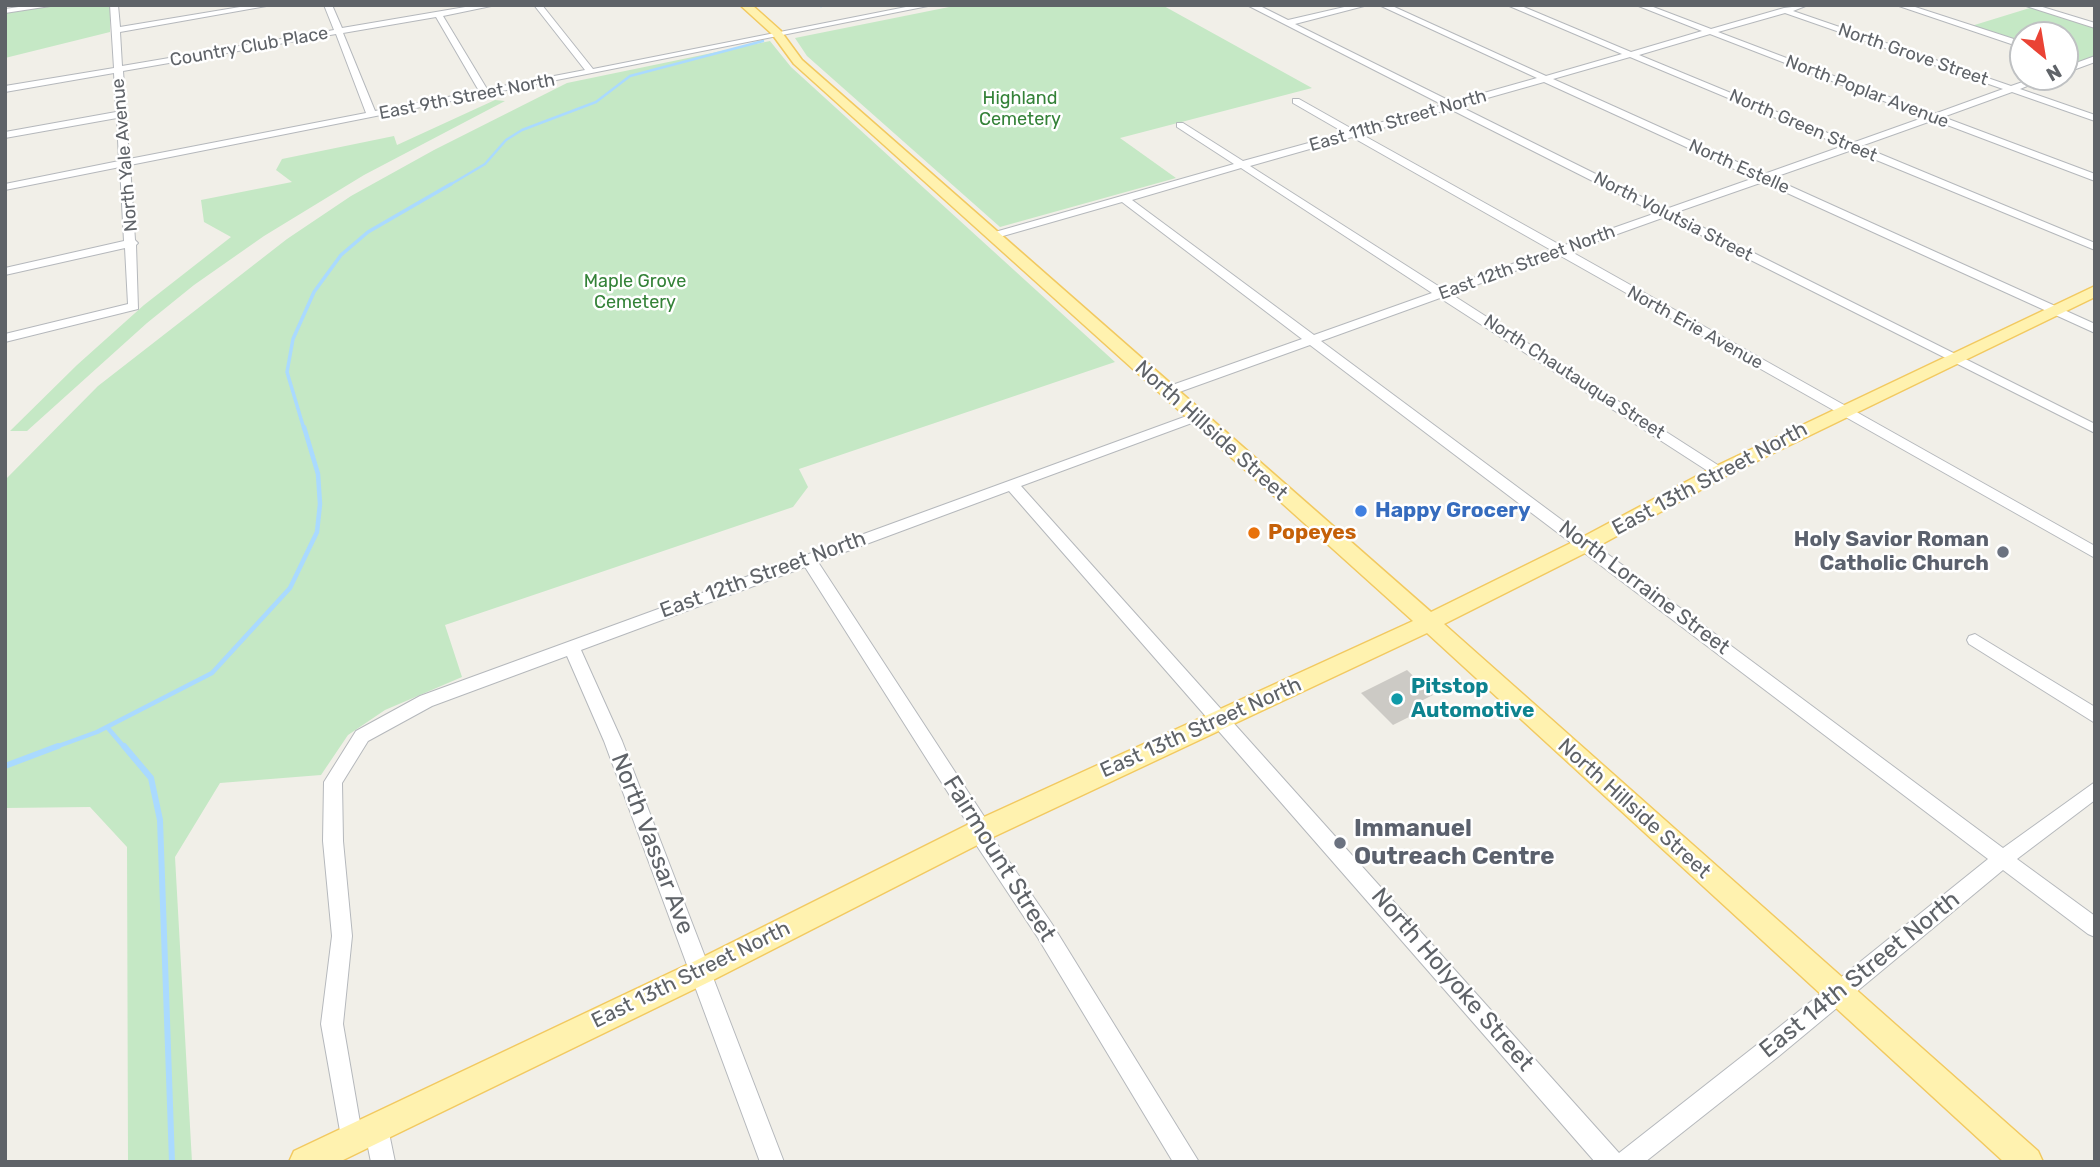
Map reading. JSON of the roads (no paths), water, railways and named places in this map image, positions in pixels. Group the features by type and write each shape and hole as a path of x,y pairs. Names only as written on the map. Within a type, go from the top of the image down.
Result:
{"main road":[{"name":"North Hillside Street","path":"745,5 779,35 798,62 1428,622 2026,1162"},
{"name":"East 13th Street North","path":"305,1162 701,972 982,830 1219,722 1428,622 1586,544 1719,472 1952,357 2095,291"}],"street":[{"path":"5,11 53,5"},
{"name":"North Yale Avenue","path":"5,338 134,306 132,243 114,5"},
{"path":"116,30 268,5"},
{"path":"328,5 372,115"},
{"name":"Country Club Place","path":"5,89 492,5"},
{"path":"538,5 591,72"},
{"name":"East 9th Street North","path":"5,187 929,5"},
{"name":"North Volutsia Street","path":"1251,5 2095,429"},
{"path":"1288,23 1364,5"},
{"name":"North Estelle","path":"1383,5 2095,329"},
{"name":"North Green Street","path":"1511,5 2095,247"},
{"name":"North Poplar Avenue","path":"1640,5 2095,178"},
{"name":"North Grove Street","path":"1772,5 2009,88"},
{"name":"East 11th Street North","path":"992,236 1804,5"},
{"path":"1900,5 2009,41"},
{"path":"2027,5 2095,26"},
{"path":"438,15 485,93"},
{"path":"2080,64 2095,59"},
{"path":"2080,64 2095,69"},
{"name":"East 12th Street North","path":"1166,391 2009,90"},
{"name":"North Grove Street","path":"2017,91 2095,118"},
{"name":"North Erie Avenue","path":"1296,101 2095,554"},
{"path":"5,135 122,114"},
{"name":"North Chautauqua Street","path":"1180,125 1719,472"},
{"name":"North Lorraine Street","path":"1124,199 2095,928"},
{"path":"5,272 132,243"},
{"name":"East 12th Street North","path":"351,1140 332,1024 341,936 333,841 333,782 362,736 426,701 1195,417"},
{"name":"North Holyoke Street","path":"1013,486 1611,1162"},
{"name":"Fairmount Street","path":"808,559 982,830 984,840 1045,931 1187,1162"},
{"path":"1975,640 2095,716"},
{"name":"North Vassar Ave","path":"571,646 613,741 772,1162"},
{"name":"East 14th Street North","path":"1626,1162 2003,858 2095,789"},
{"path":"376,1128 383,1162"}],"waterway":[{"path":"448,186 485,164 506,140 522,130 596,102 630,76 763,41"},
{"path":"304,429 287,372 293,339 314,292 341,255 368,232 451,184"},
{"path":"53,748 97,732 212,673 290,588 317,532 320,504 318,474 304,427"},
{"path":"107,727 125,748"},
{"path":"5,766 58,746"},
{"path":"124,746 151,778 160,820 172,1162"}],"place":[{"name":"Happy Grocery","path":"1361,511"},
{"name":"Popeyes","path":"1254,533"},
{"name":"Holy Savior Roman Catholic Church","path":"2003,552"},
{"name":"Pitstop Automotive","path":"1397,699"},
{"name":"Immanuel Outreach Centre","path":"1340,843"}],"park label":[{"name":"Highland Cemetery","path":"1020,109"},
{"name":"Maple Grove Cemetery","path":"635,292"}]}
